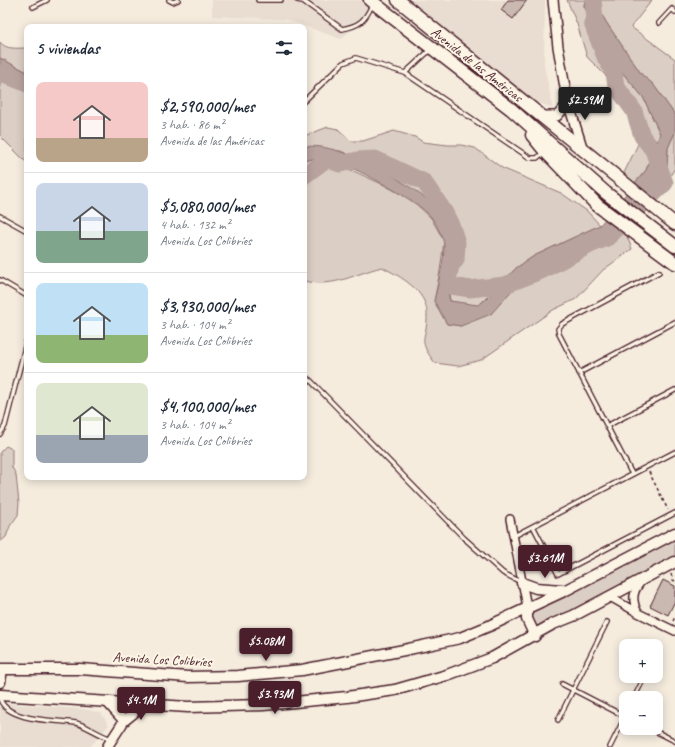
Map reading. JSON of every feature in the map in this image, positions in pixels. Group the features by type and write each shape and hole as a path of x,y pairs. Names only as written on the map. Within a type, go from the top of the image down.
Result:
{"highway":[{"name":"Avenida de las Américas","path":"398,0 675,224"},
{"name":"Avenida de las Américas","path":"372,1 511,109 606,193 675,246"},
{"path":"511,109 545,151 597,204 675,263"}],"main road":[{"name":"Avenida Los Colibríes","path":"1,669 80,669 188,676 238,676 302,670 460,638 566,590 675,533"},
{"path":"0,695 188,707 263,704 347,697 395,690 447,676 492,658 534,636 553,624 673,566"},
{"path":"522,583 543,590 566,590"},
{"path":"528,607 527,619 534,636"},
{"path":"0,682 1,669"}],"street":[{"path":"553,0 557,39 567,99 583,150"},
{"path":"543,116 556,116 566,106 567,99"},
{"path":"510,518 528,607"},
{"path":"638,613 634,605 633,596 636,587 642,580"},
{"path":"610,597 675,631"},
{"path":"107,702 124,721"},
{"path":"110,743 124,721 145,704"}],"lane":[{"path":"33,7 47,0"},
{"path":"169,0 173,2 178,0"},
{"path":"258,0 281,0"},
{"path":"297,0 303,1 342,29 355,26 367,16 372,1"},
{"path":"659,23 672,9 675,12"},
{"path":"405,72 432,48"},
{"path":"307,98 343,63 356,58 405,72 530,158 537,158 545,151"},
{"path":"0,216 24,229"},
{"path":"632,474 559,334 558,329 562,324 659,272"},
{"path":"0,280 24,294"},
{"path":"579,373 675,322"},
{"path":"0,434 6,426 24,351"},
{"path":"307,378 464,538 503,573 522,583"},
{"path":"607,426 675,390"},
{"path":"514,536 675,452"},
{"path":"533,526 558,574 673,514"},
{"path":"558,720 606,622"},
{"path":"562,684 619,713"},
{"path":"0,699 2,703 14,713 49,721 77,723 110,743"},
{"path":"610,747 619,730"},
{"path":"663,735 675,741"}],"path":[{"path":"646,467 673,514"}],"shaded area":[{"path":"212,0 370,0 373,3 367,16 341,39 307,27 307,24 299,24 285,19 212,16"},
{"path":"405,0 545,0 544,65 553,109 531,99"},
{"path":"567,0 585,0 584,6 610,56 643,97 660,134 646,170 632,186 622,177 642,136 634,111 616,86 587,57 577,24"},
{"path":"585,0 594,0 606,22 642,75 653,84 675,115 675,132 668,148 667,167 655,184 619,226 582,242 535,268 523,278 491,314 461,326 447,324 434,301 441,270 444,246 441,234 432,218 413,202 399,193 352,168 325,158 307,160 307,147 320,147 362,160 386,172 408,186 443,214 452,227 456,246 456,257 448,285 450,301 478,305 488,298 516,268 534,256 600,225 646,170 660,134 643,97 610,56 584,6"},
{"path":"594,0 652,0 631,27 675,59 675,115 653,84 642,75 606,22"},
{"path":"0,42 2,45 9,47 24,48 24,70 0,58"},
{"path":"0,58 24,70 24,86 15,79 0,73"},
{"path":"0,73 15,79 24,86 24,160 0,136"},
{"path":"328,127 338,129 351,141 363,141 394,131 415,137 423,142 461,145 475,148 502,168 561,193 587,211 600,225 534,256 516,268 478,306 450,301 448,282 456,260 437,209 392,175 341,151 307,147 307,135"},
{"path":"675,132 675,168 652,205 644,198 667,167 668,148"},
{"path":"327,159 384,185 413,201 431,218 444,241 434,301 447,324 461,326 535,268 582,242 619,226 625,231 632,249 603,270 576,299 553,310 481,360 458,366 435,363 425,348 424,343 427,323 426,306 418,291 397,275 382,267 326,283 307,282 307,160"},
{"path":"6,446 12,449 12,467 16,475 19,503 18,515 10,526 6,537 0,542 0,452"},
{"path":"675,533 675,562 535,636 527,607"},
{"path":"0,703 83,709 101,713 109,725 90,747 0,747"}],"building":[{"path":"508,0 527,0 513,19 501,10"},
{"path":"663,580 675,586 675,601 668,615 650,606"}],"waterway":[{"path":"307,174 327,159 340,164 358,160 375,159 424,182 444,211 452,227 457,243 456,260 451,265 448,282 452,286 470,289 505,285 543,270 590,245 607,238 665,183 653,150 642,136 634,111 616,86 614,73 605,57 592,23 595,19 593,0"},
{"path":"0,73 24,83"}]}
